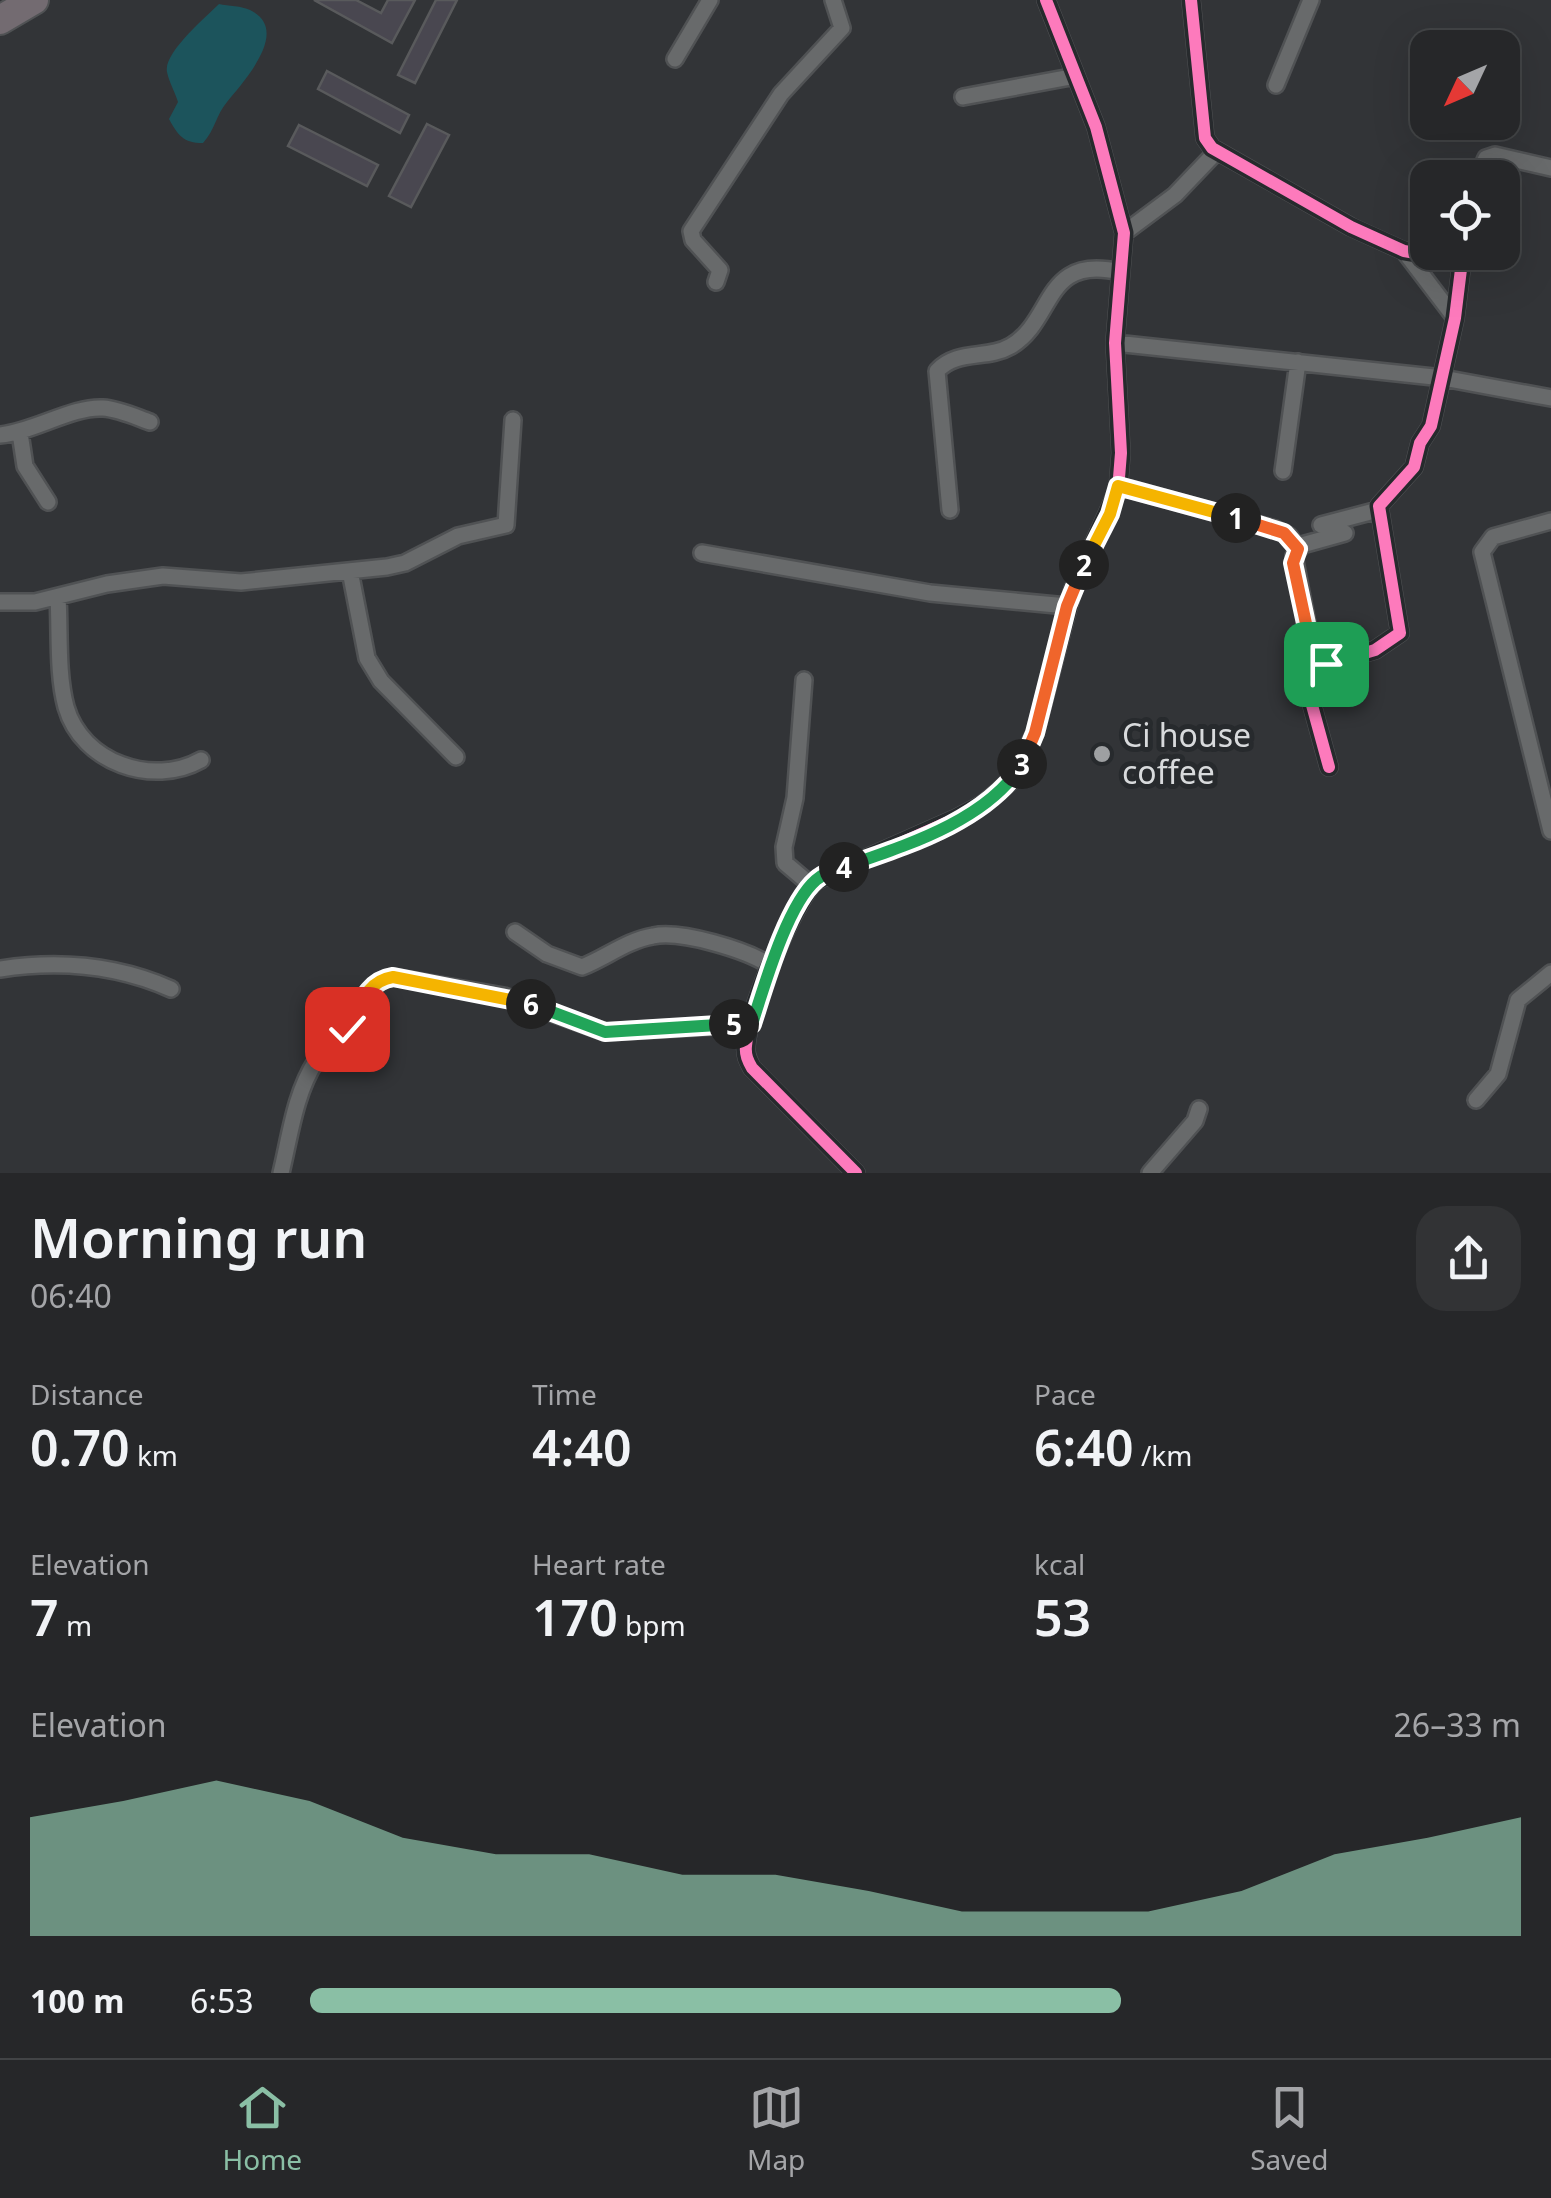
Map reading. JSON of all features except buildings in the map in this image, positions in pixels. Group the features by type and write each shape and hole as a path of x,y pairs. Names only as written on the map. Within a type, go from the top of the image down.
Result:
{"street":[{"path":"675,59 710,0"},
{"path":"716,282 720,270 692,240 690,231 781,94 842,28 842,17 833,0"},
{"path":"856,1173 752,1068 746,1042 771,966 811,885 824,874 906,844 955,820 1010,782 1035,733 1067,606 1118,486 1121,453 1116,343 1124,233 1096,127 1046,0"},
{"path":"1191,0 1205,138 1218,152 1351,227 1410,252"},
{"path":"1276,84 1311,0"},
{"path":"963,98 1076,76"},
{"path":"1124,233 1175,195 1218,152"},
{"path":"1485,160 1495,155 1517,160"},
{"path":"1520,161 1551,168"},
{"path":"1404,251 1455,318"},
{"path":"950,510 937,371 951,359 996,351 1015,343 1060,283 1078,272 1102,268 1120,272"},
{"path":"1316,670 1381,647 1400,633 1378,510 1416,463 1443,378 1461,270"},
{"path":"1116,343 1443,378 1551,398"},
{"path":"1284,471 1298,362"},
{"path":"0,435 20,433 94,408 111,408 150,422"},
{"path":"0,602 35,602 107,584 163,576 241,582 405,563 458,536 506,525 513,420"},
{"path":"20,433 25,466 48,502"},
{"path":"1118,486 1275,529 1288,536 1298,549"},
{"path":"1321,525 1378,510"},
{"path":"1551,520 1493,537 1482,552 1548,802 1551,830"},
{"path":"1298,549 1345,533"},
{"path":"1298,549 1293,563 1316,670 1307,690 1329,767"},
{"path":"702,553 930,593 1067,606"},
{"path":"350,571 366,658 381,681 456,757"},
{"path":"58,596 66,706 83,738 96,751 143,772 170,772 201,760"},
{"path":"804,680 795,798 784,848 785,863 811,885"},
{"path":"514,932 547,954 582,967 651,936 672,934 716,946 733,946 771,966"},
{"path":"0,970 24,966 131,971 171,989"},
{"path":"1476,1100 1498,1074 1518,1000 1551,973"},
{"path":"281,1173 309,1073 347,1029 358,1004 381,978 504,996 605,1032 752,1024"},
{"path":"1150,1173 1200,1110"}],"water":[{"path":"219,4 247,9 262,19 265,43 207,138 196,143 182,137 169,119 178,102 168,76 168,64 187,36"}],"cycle path":[{"path":"856,1173 749,1063 749,1030 763,985 795,912 815,881 955,819 983,804 1010,782 1035,733 1073,589 1118,490 1121,453 1115,343 1124,233 1096,127 1046,0"},
{"path":"1191,0 1205,138 1212,148 1351,227 1404,251 1462,261 1455,318 1431,426 1420,443 1414,467 1379,506 1400,633 1375,650 1321,666 1307,687 1329,767"}],"place":[{"name":"Ci house coffee","path":"1102,754"}],"route":[{"path":"347,1029 364,995 381,978 393,977 504,996 605,1032 752,1024 781,943 804,892 815,880 955,820 1010,782 1035,733 1067,606 1110,514 1118,486 1275,529 1288,536 1298,549 1293,563 1316,670 1326,664"}]}
